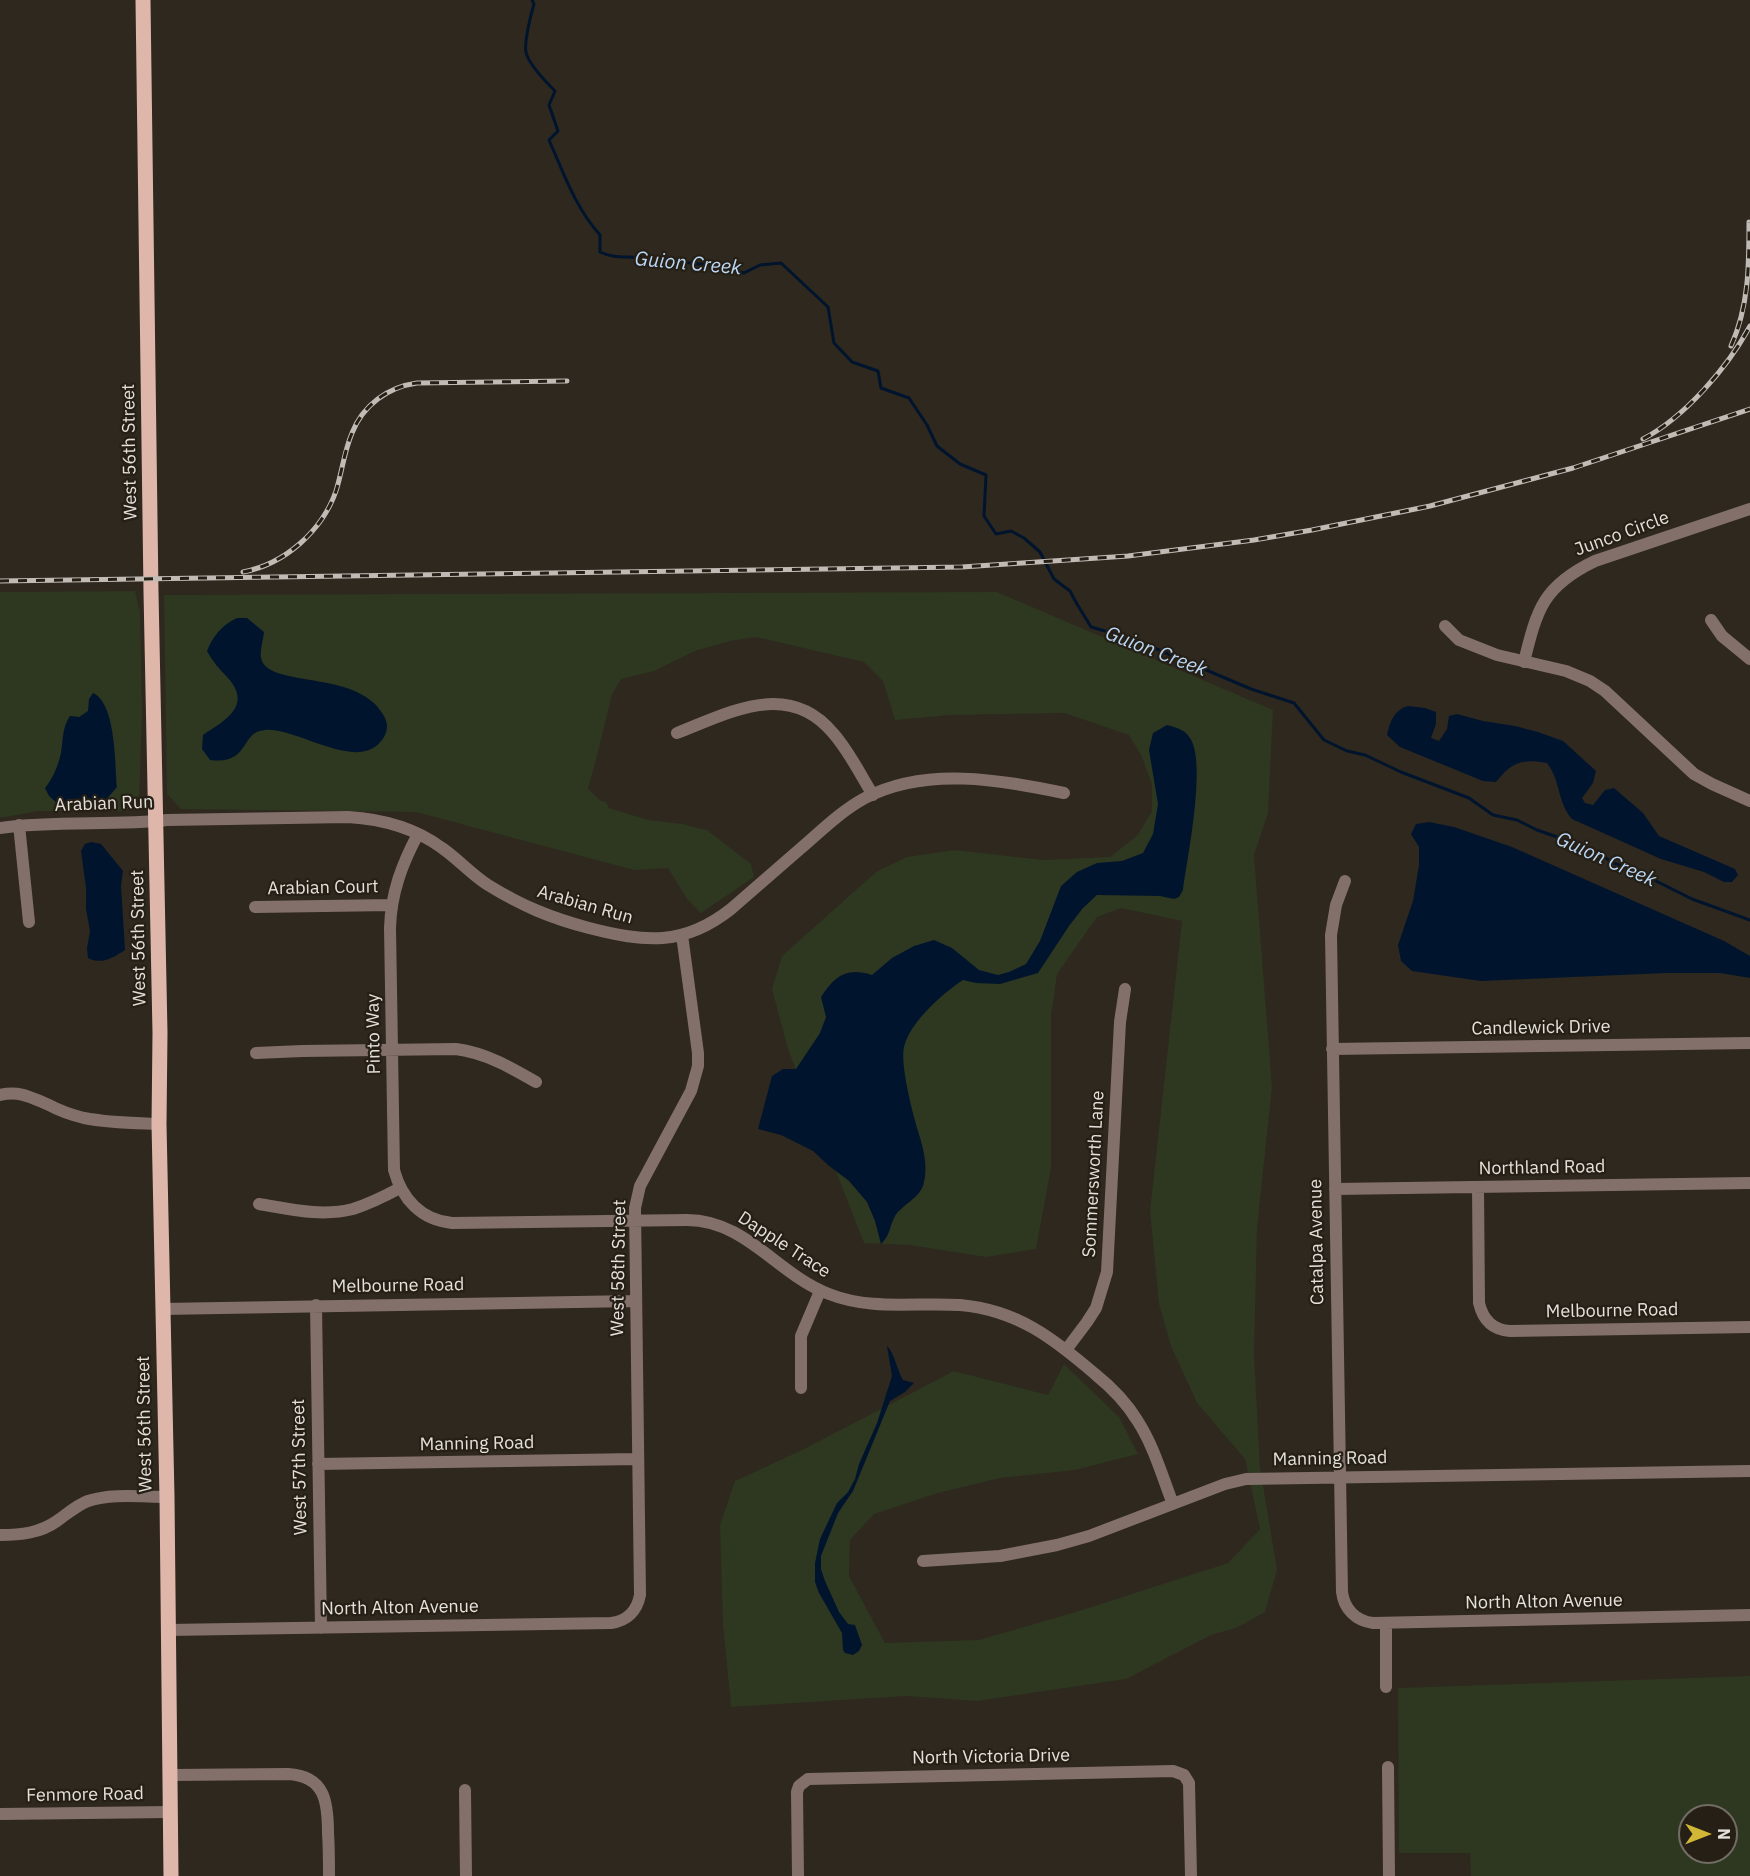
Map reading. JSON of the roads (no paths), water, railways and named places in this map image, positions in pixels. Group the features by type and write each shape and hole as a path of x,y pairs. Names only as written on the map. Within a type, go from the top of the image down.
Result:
{"main road":[{"name":"West 56th Street","path":"143,0 171,1876"}],"street":[{"name":"Junco Circle","path":"1524,662 1533,623 1543,603 1557,586 1576,570 1595,561 1750,509"},
{"path":"1711,620 1722,636 1750,659"},
{"path":"1445,626 1459,640 1497,655 1566,671 1590,681 1605,691 1694,774 1750,801"},
{"path":"677,733 755,705 771,703 796,707 818,718 833,732 873,795"},
{"name":"Arabian Run","path":"0,828 19,825 156,821 356,818 381,821 418,834 445,850 486,884 515,902 542,914 634,939 657,939 682,935 706,926 727,912 836,818 873,795 909,783 947,780 1003,782 1064,793"},
{"path":"19,825 29,922"},
{"name":"Pinto Way","path":"400,1188 394,1170 390,928 398,879 418,834"},
{"name":"Catalpa Avenue","path":"1345,881 1336,905 1331,935 1342,1592 1346,1605"},
{"name":"Arabian Court","path":"255,907 392,905"},
{"name":"West 58th Street","path":"630,1614 637,1606 639,1595 635,1202 640,1186 691,1092 696,1073 698,1053 682,935"},
{"name":"Sommersworth Lane","path":"1066,1350 1096,1308 1107,1272 1120,1022 1125,989"},
{"name":"Candlewick Drive","path":"1332,1049 1750,1043"},
{"path":"256,1053 442,1049 472,1052 497,1060 536,1082"},
{"path":"0,1095 25,1094 62,1111 98,1120 159,1124"},
{"name":"Northland Road","path":"1335,1189 1750,1183"},
{"name":"Melbourne Road","path":"1478,1187 1479,1303 1482,1313 1491,1325 1510,1331 1750,1327"},
{"path":"259,1204 331,1212 364,1205 400,1188"},
{"name":"Dapple Trace","path":"400,1188 410,1203 423,1214 448,1222 691,1220 712,1223 747,1239 792,1274 820,1291 853,1302 875,1305 954,1305 992,1311 1030,1325 1066,1350 1110,1387 1132,1413 1151,1446 1173,1504"},
{"path":"801,1388 801,1336 820,1291"},
{"name":"Melbourne Road","path":"162,1309 635,1301"},
{"name":"West 57th Street","path":"316,1305 321,1628"},
{"name":"Manning Road","path":"318,1464 637,1460"},
{"name":"Manning Road","path":"923,1561 1000,1556 1047,1548 1089,1536 1239,1480 1257,1478 1750,1471"},
{"path":"0,1535 22,1534 38,1530 51,1525 77,1506 97,1499 166,1497"},
{"name":"North Alton Avenue","path":"1346,1605 1359,1619 1386,1623 1750,1615"},
{"name":"North Alton Avenue","path":"168,1630 611,1623 622,1620 630,1614"},
{"path":"1386,1623 1386,1687"},
{"path":"1388,1767 1389,1876"},
{"name":"North Victoria Drive","path":"798,1876 797,1792 801,1784 812,1779 1173,1771 1183,1774 1189,1783 1191,1876"},
{"path":"170,1775 291,1774 307,1779 318,1787 328,1807 329,1876"},
{"path":"465,1790 466,1876"},
{"name":"Fenmore Road","path":"0,1814 170,1812"}],"water":[{"path":"237,618 247,618 264,632 262,660 272,670 285,675 339,686 357,692 373,702 386,721 387,729 384,737 374,748 360,752 345,751 279,731 265,730 251,736 239,753 232,758 210,760 202,749 203,735 233,712 238,697 235,688 207,651 219,632"},
{"path":"93,693 101,699 110,721 115,750 117,787 104,802 57,803 49,796 45,788 58,763 63,734 70,716 79,717 88,711 89,699"},
{"path":"1408,706 1436,712 1436,724 1431,738 1439,741 1447,729 1449,716 1457,714 1515,726 1563,741 1596,771 1593,783 1582,798 1585,803 1593,805 1605,790 1614,788 1643,813 1659,836 1735,869 1738,875 1732,882 1724,882 1704,872 1661,859 1572,819 1564,806 1555,777 1547,763 1523,762 1512,766 1496,782 1483,781 1400,747 1387,735 1391,721 1396,714"},
{"path":"1167,725 1188,735 1195,750 1197,768 1194,812 1183,890 1179,897 1174,899 1160,896 1097,895 1069,926 1038,973 1000,984 963,980 937,1001 920,1019 907,1038 903,1055 907,1087 924,1157 925,1179 921,1191 895,1216 881,1244 867,1202 849,1181 813,1151 781,1135 758,1129 772,1076 783,1069 796,1069 820,1033 826,1017 821,997 842,975 855,972 872,975 892,958 914,946 934,940 952,948 979,970 998,975 1026,964 1040,941 1061,886 1077,872 1097,863 1122,861 1143,853 1153,834 1158,804 1149,750 1153,733"},
{"path":"1429,822 1454,827 1512,847 1724,941 1750,956 1750,978 1720,973 1666,973 1481,981 1412,971 1401,961 1398,945 1413,901 1419,865 1419,847 1411,834 1416,824"},
{"path":"91,842 101,844 123,871 121,886 125,950 102,961 88,958 87,948 90,931 81,851 85,844"},
{"path":"887,1346 903,1380 914,1383 890,1401 853,1491 838,1513 821,1556 821,1569 839,1612 848,1624 855,1625 862,1645 853,1655 843,1650 842,1633 819,1593 815,1582 815,1563 820,1539 837,1503 848,1492 855,1479 877,1423 892,1376"}],"waterway":[{"name":"Guion Creek","path":"532,0 534,4 527,35 526,52 534,67 555,91 549,105 558,131 549,140 577,202 600,235 600,252 616,256 706,265 744,273 760,265 781,263 828,307 834,343 852,362 878,371 881,388 909,398 927,425 937,446 960,464 986,475 984,516 996,534 1011,531 1024,538 1040,552 1054,579 1070,591 1091,627 1133,639 1251,689 1294,703 1324,740 1347,751 1365,755 1401,772 1469,798 1493,815 1517,820 1563,839 1580,852 1597,852 1613,863 1632,869 1692,899 1750,920"}],"railway":[{"path":"1731,346 1745,301 1749,222"},
{"path":"1643,439 1674,418 1704,390 1730,358 1750,326"},
{"path":"243,572 273,562 300,544 311,532 330,506 347,447 357,423 370,406 387,393 417,383 567,381"},
{"path":"0,581 962,567 1128,556 1254,540 1430,506 1573,468 1750,409"}]}
